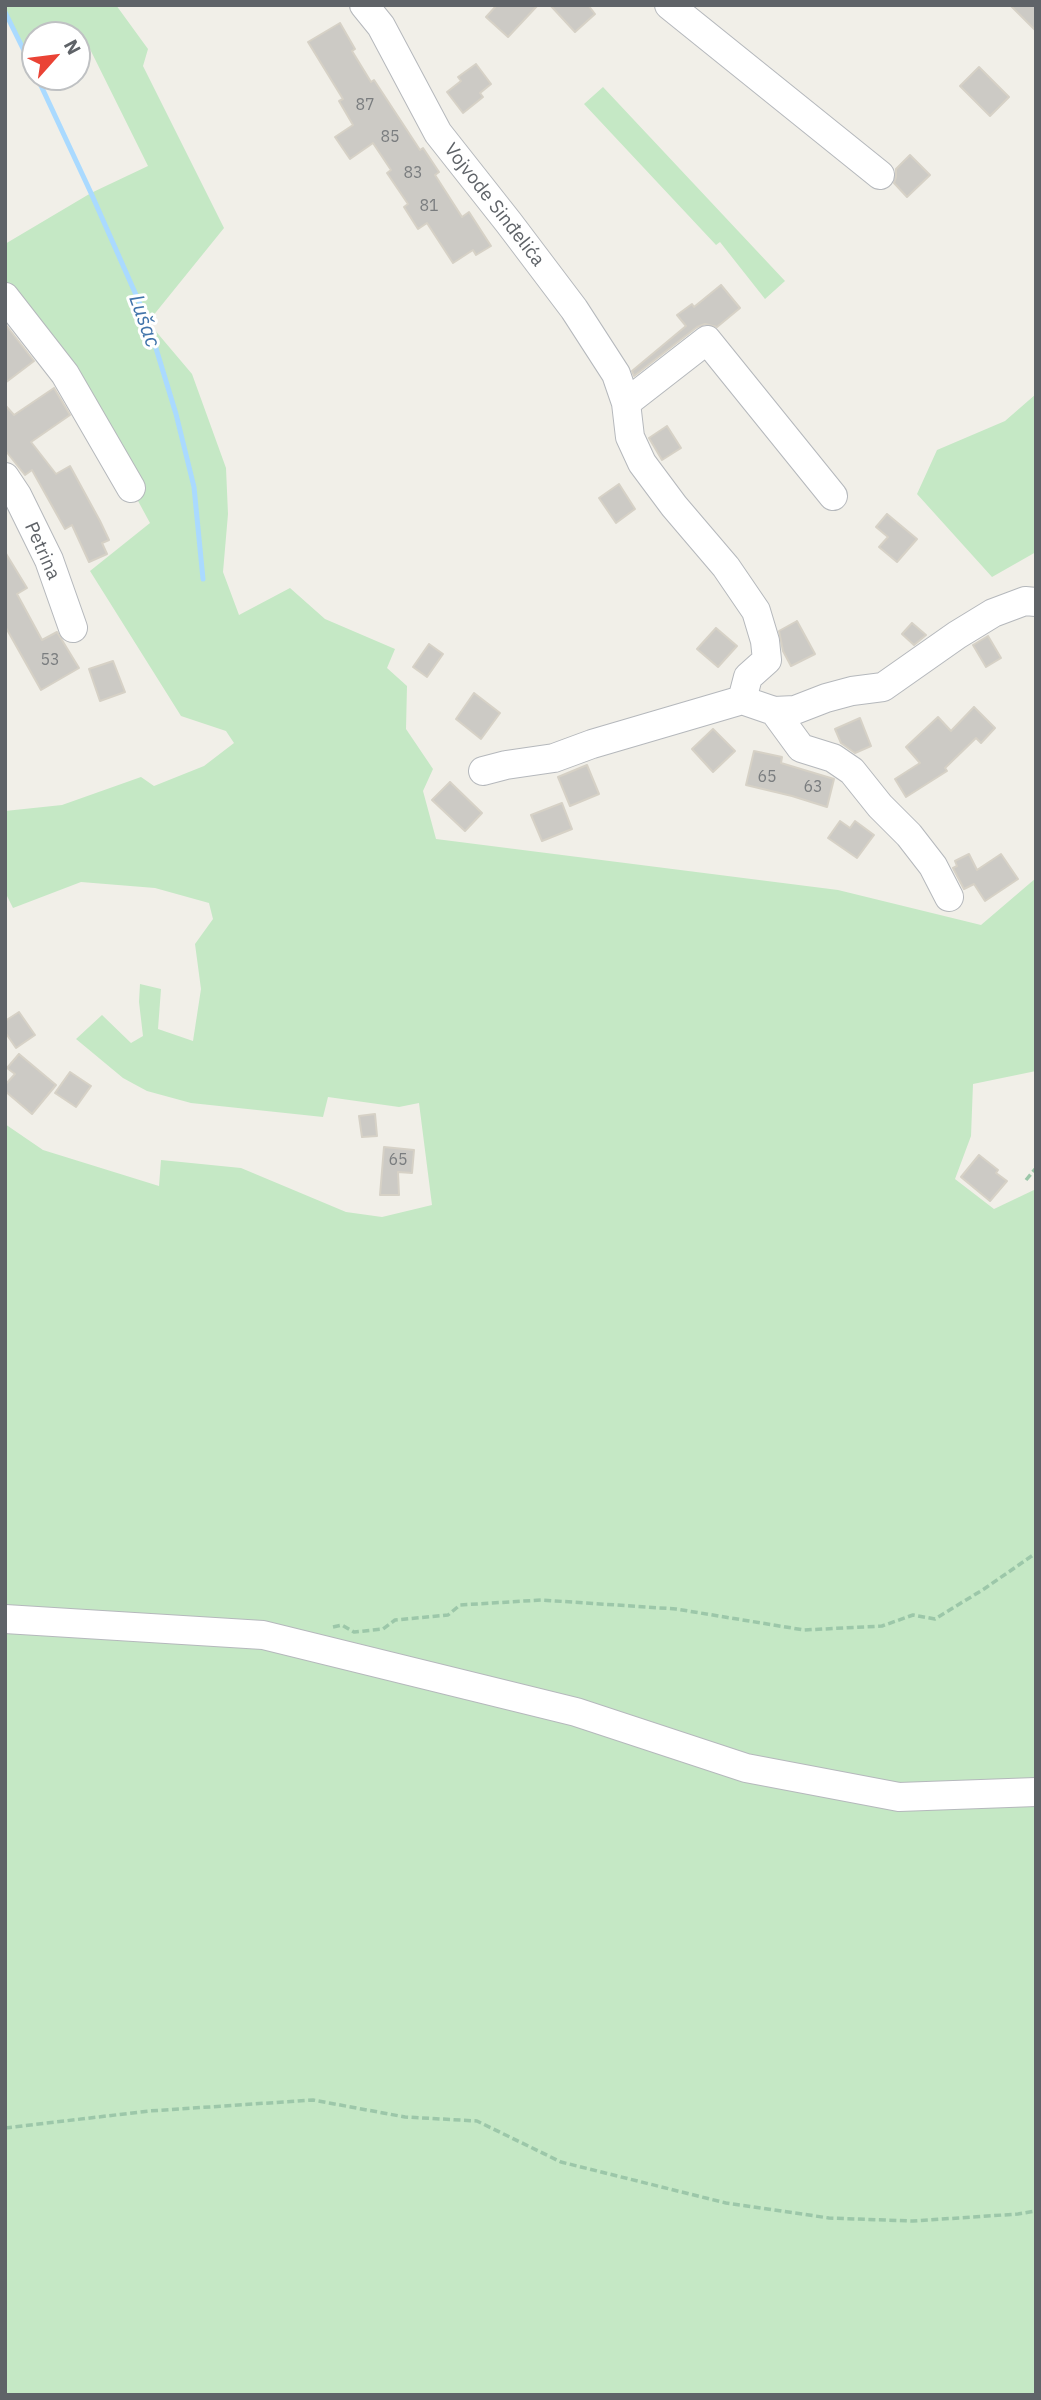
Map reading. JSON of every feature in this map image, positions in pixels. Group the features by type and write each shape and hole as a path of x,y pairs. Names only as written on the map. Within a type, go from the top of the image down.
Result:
{"street":[{"name":"Vojvode Sinđelića","path":"364,5 381,26 438,133 574,309 616,374 625,403 630,437 642,463 674,506 726,567 756,611 765,641 766,660 748,677 742,700"},
{"path":"669,5 880,175"},
{"path":"5,297 65,374 131,488"},
{"path":"625,403 707,340 833,496"},
{"name":"Petrina","path":"5,477 17,495 49,560 73,628"},
{"path":"483,771 554,758 592,744 742,700 774,711 795,710 839,695 883,687 993,613 1025,601 1036,602"},
{"path":"774,711 801,748 832,758 852,771 933,866 948,897"},
{"path":"5,1619 262,1635 576,1712 746,1768 899,1797 1036,1792"}],"path":[{"path":"1026,1180 1036,1168"},
{"path":"329,1628 342,1625 354,1632 383,1629 395,1620 448,1615 460,1605 541,1600 676,1609 804,1630 882,1626 913,1615 935,1619 1036,1553"},
{"path":"5,2128 149,2111 313,2100 405,2117 477,2122 561,2162 726,2203 830,2218 913,2221 1036,2211"}],"green space":[{"path":"5,5 116,5 148,49 143,66 224,228 148,322 192,374 226,468 228,514 223,572 239,615 290,588 325,619 395,649 387,668 407,686 406,729 433,769 423,791 436,839 838,890 981,925 1036,878 1036,1071 973,1084 971,1136 955,1179 994,1209 1036,1189 1036,1789 899,1794 378,1660 5,1617 5,1124 43,1150 159,1186 161,1160 241,1168 346,1212 382,1217 432,1205 419,1103 399,1107 328,1097 323,1117 191,1103 147,1091 123,1078 76,1039 102,1015 131,1043 143,1036 140,984 161,989 158,1029 193,1041 201,989 195,944 213,919 209,903 155,888 81,882 13,908 5,892 5,811 62,805 141,777 154,786 204,766 234,743 226,731 181,716 90,571 150,523 131,488 5,297 5,244 91,193 148,166 91,51 91,21 21,21 21,44 5,12"},
{"path":"603,87 785,281 765,299 720,242 716,245 584,104"},
{"path":"1036,394 1036,552 992,577 917,494 937,450 1005,421"},
{"path":"5,1622 262,1637 898,1799 1036,1794 1036,2395 5,2395"}],"building":[{"path":"497,5 538,5 508,37 486,17"},
{"path":"550,5 588,5 595,14 575,32"},
{"path":"1010,5 1036,5 1036,31"},
{"path":"340,23 355,49 352,51 371,82 374,80 420,150 423,148 439,172 435,175 462,217 469,212 491,246 476,255 473,250 453,263 427,223 418,229 404,207 408,204 387,173 391,170 373,143 350,159 335,137 353,125 339,101 343,99 308,42"},
{"path":"476,64 491,84 480,93 483,97 463,113 447,92 461,81 458,77"},
{"path":"979,67 1009,97 990,116 960,86"},
{"path":"910,155 930,175 907,197 894,183 896,169"},
{"path":"721,285 740,308 717,327 705,324 697,327 634,376 632,371 686,326 677,315 692,304 694,307"},
{"path":"5,324 34,361 5,383"},
{"path":"54,388 70,415 31,442 56,474 70,466 100,521 109,540 102,543 107,554 89,562 72,525 65,529 32,470 25,475 5,450 5,405 14,415"},
{"path":"667,426 681,448 662,460 649,438"},
{"path":"619,484 635,509 616,523 599,498"},
{"path":"887,514 917,539 897,562 879,547 888,537 876,527"},
{"path":"5,552 27,588 17,594 42,640 57,632 79,668 41,690 5,626"},
{"path":"797,621 815,654 791,666 783,651 779,631"},
{"path":"912,623 926,635 914,645 902,634"},
{"path":"716,628 737,646 718,667 697,649"},
{"path":"988,636 1001,658 986,667 973,645"},
{"path":"429,644 443,654 427,677 413,667"},
{"path":"113,661 125,692 100,701 89,669"},
{"path":"474,693 500,713 481,739 456,719"},
{"path":"974,707 995,728 981,743 976,738 945,768 947,771 906,797 895,779 920,763 906,747 938,717 951,731"},
{"path":"860,718 871,746 855,753 841,743 835,729"},
{"path":"713,729 735,751 713,772 692,749"},
{"path":"754,751 782,757 781,763 834,779 827,807 746,785"},
{"path":"587,765 599,794 570,806 558,777"},
{"path":"450,782 482,813 465,831 432,800"},
{"path":"562,803 572,829 542,841 531,815"},
{"path":"840,821 850,828 855,821 874,835 857,858 828,838"},
{"path":"969,854 977,870 1001,854 1018,879 985,901 974,884 964,889 953,868 957,866 955,861"},
{"path":"19,1012 35,1035 16,1048 5,1032 5,1021"},
{"path":"19,1054 56,1085 32,1114 5,1091 5,1085 15,1074 7,1068"},
{"path":"70,1072 91,1086 76,1107 55,1093"},
{"path":"375,1114 377,1136 362,1137 359,1116"},
{"path":"384,1147 414,1150 412,1173 398,1172 399,1195 380,1195"},
{"path":"979,1155 1007,1181 990,1201 961,1177"}],"waterway":[{"name":"Lušac","path":"5,12 21,45"},
{"name":"Lušac","path":"44,91 148,322 176,414 194,487 203,579"}]}
